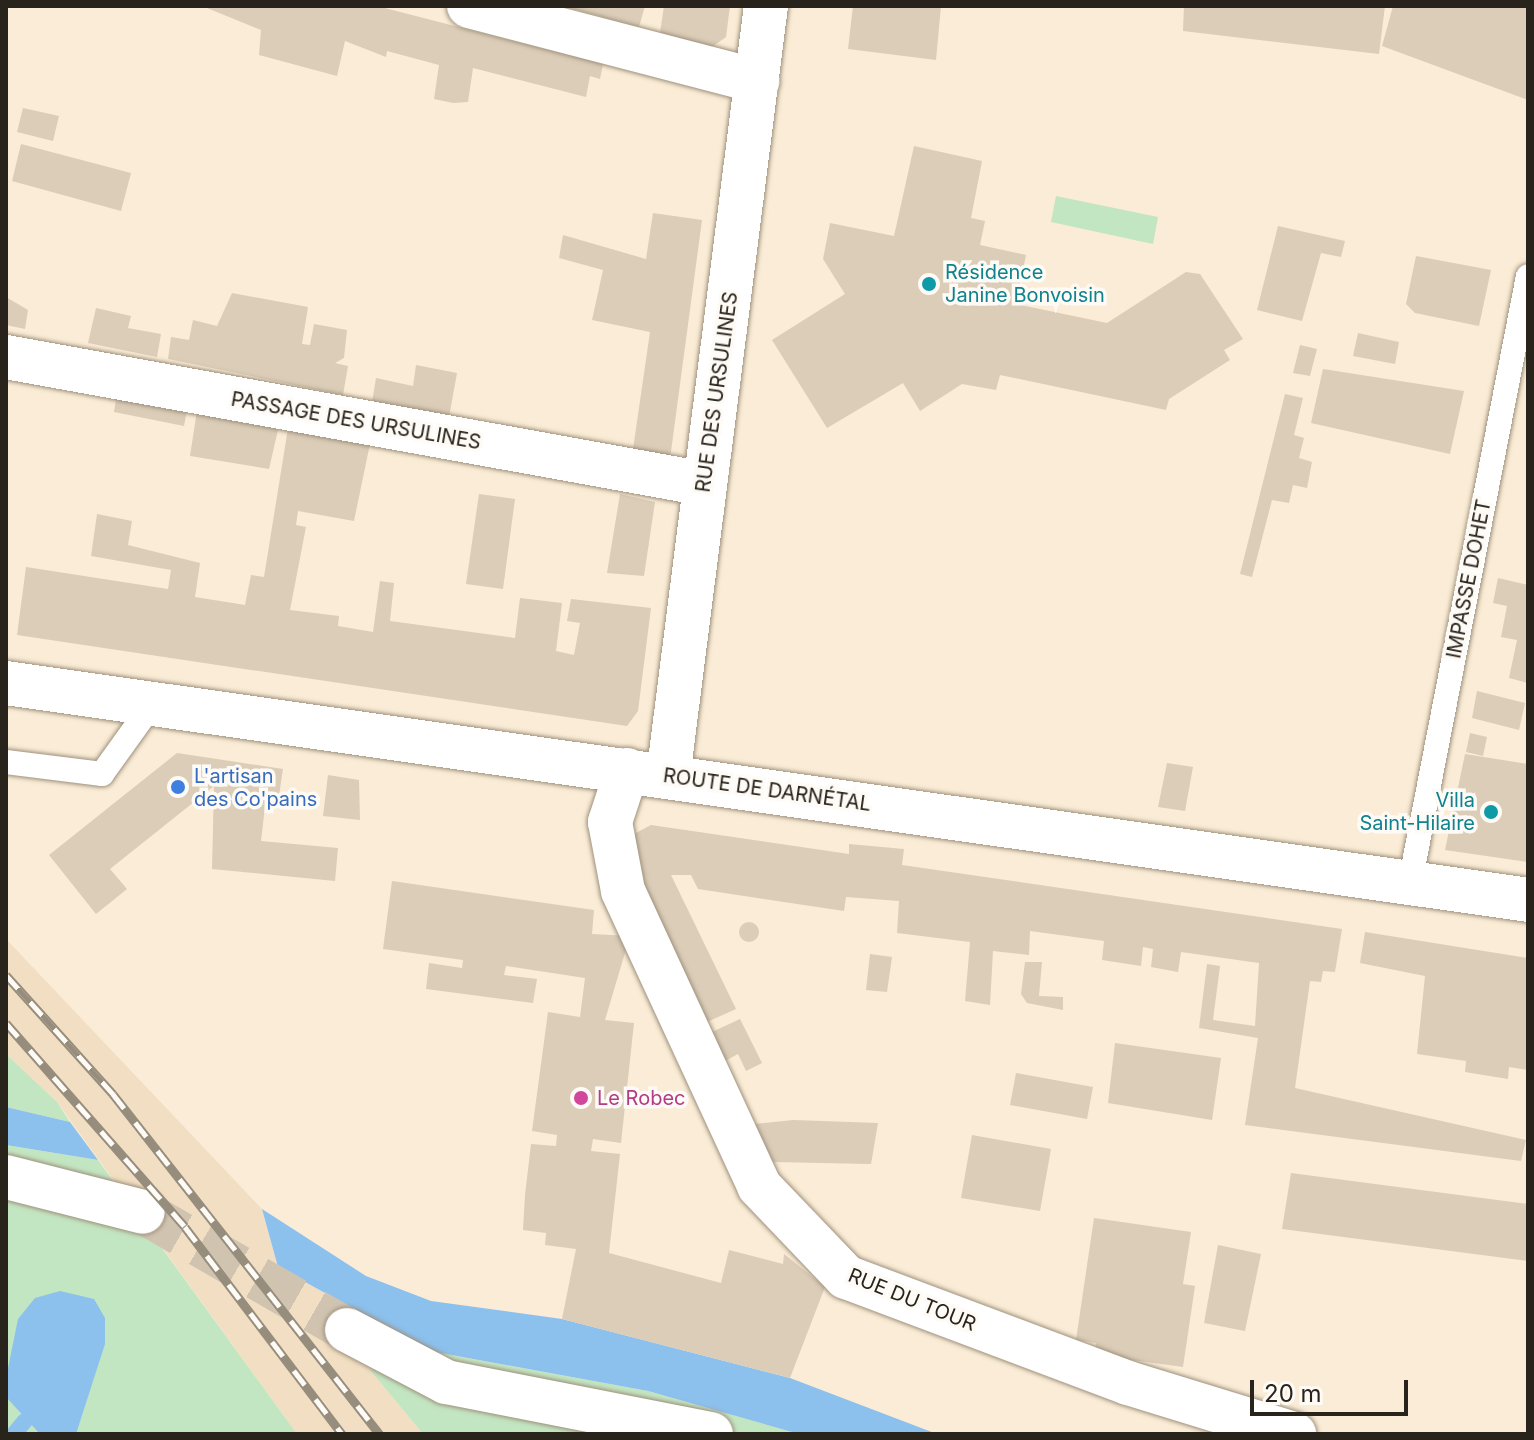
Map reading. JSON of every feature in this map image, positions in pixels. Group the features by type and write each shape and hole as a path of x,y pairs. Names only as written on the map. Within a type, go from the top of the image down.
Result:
{"street":[{"path":"469,6 757,81"},
{"name":"RUE DES URSULINES","path":"647,773 705,484 766,6"},
{"name":"PASSAGE DES URSULINES","path":"6,357 705,484"},
{"name":"ROUTE DE DARNÉTAL","path":"6,683 1528,900"},
{"name":"RUE DU TOUR","path":"647,773 610,822 623,891 759,1186 846,1277 1128,1383 1294,1434"},
{"path":"6,1177 143,1212"},
{"path":"347,1330 446,1382 711,1434"}],"lane":[{"name":"IMPASSE DOHET","path":"1410,883 1528,276"},
{"path":"6,762 102,774 153,703"}],"shaded area":[{"path":"6,939 262,1209 278,1267 430,1351 370,1370 423,1434 297,1434 57,1102 6,1054"}],"green space":[{"path":"1056,196 1158,217 1153,244 1051,222"},
{"path":"6,1054 57,1102 70,1122 6,1107"},
{"path":"6,1145 98,1160 297,1434 6,1434"},
{"path":"430,1351 648,1391 799,1434 423,1434 370,1370"}],"water":[{"path":"6,1107 70,1122 98,1160 6,1145"},
{"path":"262,1209 366,1276 431,1301 562,1319 790,1378 937,1434 799,1434 648,1391 430,1351 278,1267"},
{"path":"60,1291 94,1299 105,1318 105,1344 76,1434 40,1434 6,1397 6,1378 18,1319 35,1298"}],"building":[{"path":"202,6 377,6 603,64 600,79 590,76 586,97 473,68 468,102 453,103 434,99 439,65 387,51 386,57 345,41 337,76 259,55 261,30"},
{"path":"563,6 645,6 639,27"},
{"path":"664,6 730,6 726,37 712,47 660,33"},
{"path":"853,6 941,6 936,60 848,49"},
{"path":"1184,6 1385,6 1379,54 1183,31"},
{"path":"1393,6 1528,6 1528,100 1382,46"},
{"path":"23,108 59,116 53,141 17,132"},
{"path":"21,144 131,173 121,211 12,181"},
{"name":"Résidence Janine Bonvoisin","path":"914,146 982,161 971,218 985,221 980,245 1026,255 1016,304 1107,323 1186,272 1200,274 1243,339 1224,350 1230,360 1169,399 1166,410 1000,375 996,390 962,384 920,411 903,383 827,428 772,340 845,294 823,259 830,223 894,236"},
{"path":"653,213 702,220 670,459 632,456 650,332 592,320 603,270 559,258 563,235 646,259"},
{"path":"1278,226 1345,241 1341,257 1321,253 1302,321 1257,310"},
{"path":"1416,256 1491,270 1479,326 1415,313 1406,304"},
{"path":"232,293 308,307 302,344 310,345 314,324 347,330 344,358 335,363 348,366 343,395 168,359 171,337 189,340 193,320 217,326"},
{"path":"6,297 28,310 25,329 6,325"},
{"path":"96,308 131,316 128,328 161,334 157,357 88,343"},
{"path":"1358,333 1399,342 1395,364 1353,356"},
{"path":"1300,345 1317,349 1310,376 1293,373"},
{"path":"416,365 457,373 449,417 372,402 376,378 413,386"},
{"path":"1323,369 1464,391 1450,454 1311,423"},
{"path":"118,386 190,394 184,426 114,412"},
{"path":"1285,394 1303,398 1294,435 1304,438 1299,458 1312,462 1307,488 1293,485 1289,503 1272,500 1252,577 1240,574"},
{"path":"198,404 280,421 269,469 190,456"},
{"path":"289,422 371,439 354,521 298,511 296,525 306,527 290,610 339,616 338,626 373,632 380,581 394,583 390,621 515,638 520,598 562,603 556,651 574,655 580,623 567,621 571,599 651,608 638,711 627,726 17,635 26,567 168,589 171,570 91,556 97,514 132,521 128,545 200,563 195,597 245,605 251,575 264,577"},
{"path":"479,494 515,499 503,589 466,584"},
{"path":"620,494 655,502 644,576 607,573"},
{"path":"1498,578 1528,585 1528,683 1509,678 1517,640 1501,637 1507,606 1493,603"},
{"path":"1477,691 1525,703 1519,730 1472,718"},
{"path":"1470,733 1487,737 1483,756 1466,752"},
{"path":"177,753 283,769 277,809 265,807 261,841 338,848 335,881 212,869 214,786 110,869 127,889 96,914 49,855"},
{"name":"Villa Saint-Hilaire","path":"1465,754 1528,764 1528,862 1445,850"},
{"path":"1167,763 1193,767 1185,811 1158,807"},
{"path":"328,775 359,780 360,820 323,816"},
{"path":"651,825 849,854 849,844 904,849 902,865 1342,929 1335,972 1323,971 1321,982 1310,981 1295,1088 1526,1140 1521,1161 1245,1125 1258,1038 1199,1028 1207,964 1220,966 1213,1020 1255,1026 1259,963 1181,952 1178,972 1151,967 1153,949 1143,947 1141,966 1102,960 1104,941 1030,931 1029,955 993,951 990,1005 965,1001 970,942 897,933 899,901 846,897 844,911 698,889 691,875 671,875 736,1009 707,1022 638,877 634,834"},
{"path":"392,881 594,910 592,934 630,936 605,1020 634,1023 621,1143 593,1139 591,1151 620,1154 609,1253 721,1283 729,1250 783,1264 784,1254 825,1287 790,1378 562,1319 576,1249 545,1245 546,1233 523,1230 525,1195 531,1144 556,1146 557,1135 532,1131 548,1012 580,1017 585,978 506,966 504,975 537,979 533,1003 426,989 429,963 462,968 463,960 383,949"},
{"path":"749,922 756,925 759,932 756,939 749,942 742,939 739,932 742,925"},
{"path":"1365,932 1528,958 1528,1070 1509,1067 1508,1079 1465,1072 1466,1061 1417,1054 1425,976 1360,963"},
{"path":"870,954 892,957 887,992 866,990"},
{"path":"1025,962 1042,962 1039,996 1063,997 1063,1010 1027,1003 1021,994"},
{"path":"740,1019 762,1063 746,1071 738,1054 725,1061 712,1032"},
{"path":"1115,1043 1221,1058 1212,1120 1108,1103"},
{"path":"1016,1073 1093,1087 1087,1119 1010,1105"},
{"path":"793,1120 878,1123 871,1164 773,1162 755,1124"},
{"path":"972,1135 1051,1149 1040,1211 961,1198"},
{"path":"1291,1173 1528,1204 1528,1261 1282,1229"},
{"path":"1094,1218 1191,1232 1183,1284 1195,1286 1183,1367 1095,1355 1096,1343 1076,1340"},
{"path":"1218,1245 1261,1254 1245,1331 1204,1323"}],"waterway":[{"path":"14,1434 25,1421"}],"tunnel":[{"path":"143,1212 347,1330"}],"railway":[{"path":"6,975 113,1094 380,1434"},
{"path":"6,1023 185,1227 342,1434"}],"place":[{"name":"Résidence Janine Bonvoisin","path":"929,284"},
{"name":"L'artisan des Co'pains","path":"178,787"},
{"name":"Villa Saint-Hilaire","path":"1491,812"},
{"name":"Le Robec","path":"581,1098"}]}
